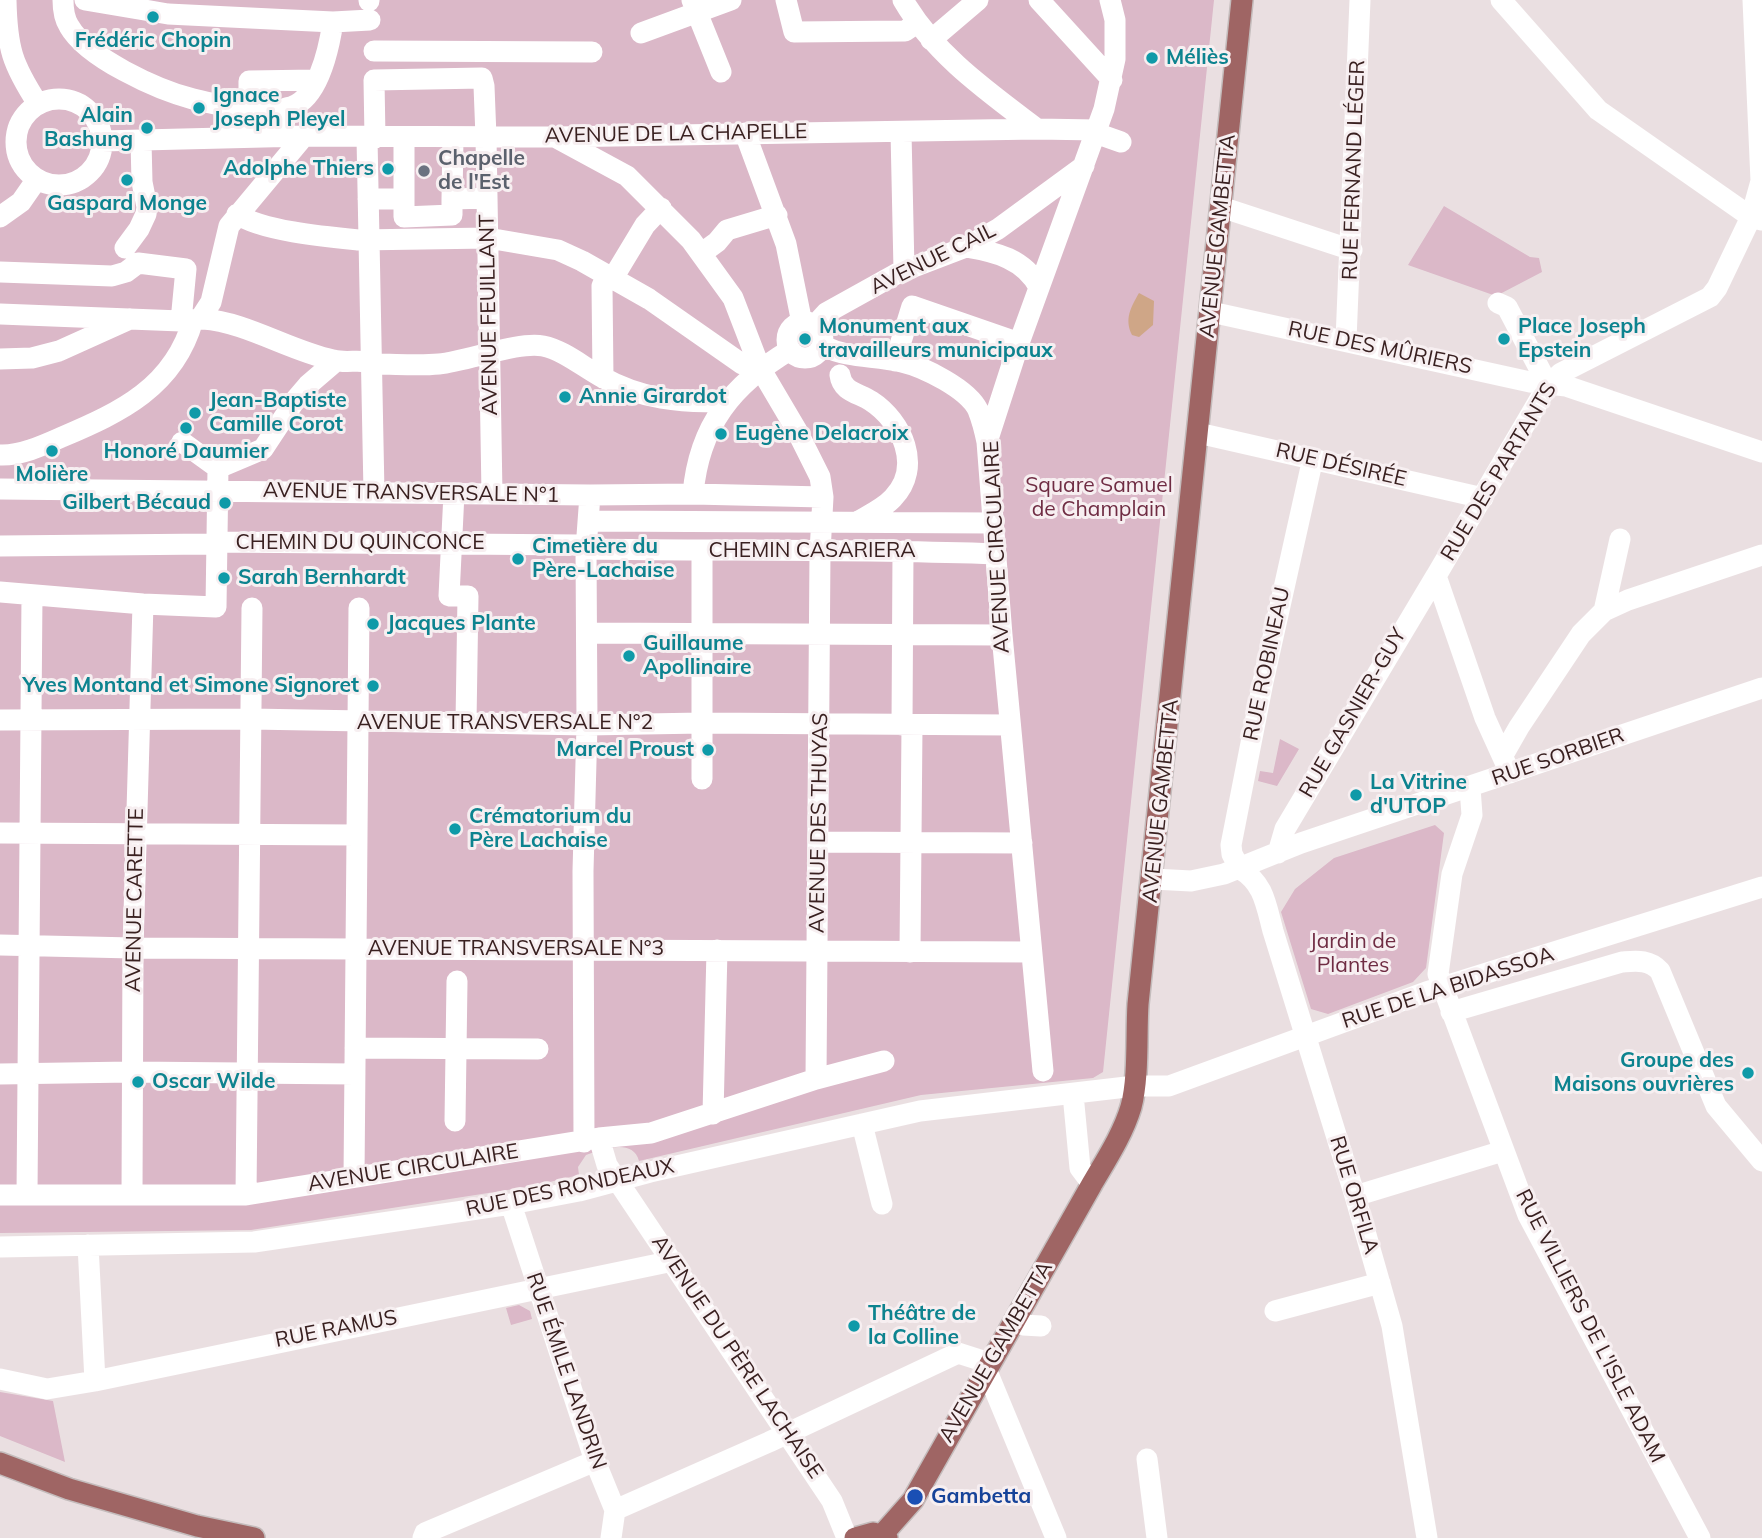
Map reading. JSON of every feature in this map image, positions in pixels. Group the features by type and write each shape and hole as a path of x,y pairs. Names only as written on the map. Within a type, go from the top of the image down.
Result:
{"main road":[{"name":"AVENUE GAMBETTA","path":"885,1537 911,1503 1121,1132 1131,1107 1135,1086 1138,1004 1242,0"},
{"path":"0,1463 69,1489 197,1526 254,1538"},
{"path":"855,1538 864,1534 885,1537"}],"street":[{"path":"6,0 12,60 38,104"},
{"path":"62,0 68,25 75,34 89,48 133,75 192,99 284,114"},
{"path":"85,0 168,14 332,22 369,7"},
{"path":"641,33 694,6 731,0"},
{"path":"786,0 794,32 905,31 917,23"},
{"path":"903,0 931,40 979,86 1037,129"},
{"path":"931,40 978,0"},
{"path":"1039,0 1111,80"},
{"name":"AVENUE CIRCULAIRE","path":"1042,1071 987,442 1019,343 1097,130 1111,80 1115,59 1115,20 1110,0"},
{"name":"RUE FERNAND LÉGER","path":"1346,340 1352,250 1360,0"},
{"path":"1501,0 1598,110 1756,218"},
{"name":"RUE DES PARTANTS","path":"1507,764 1485,718 1436,576 1548,385 1561,373 1715,293 1756,218 1761,181 1753,0"},
{"path":"694,6 721,72"},
{"path":"192,320 211,302 229,226 286,160 295,136 284,114 286,108 307,98 330,47 332,22"},
{"path":"374,51 592,52"},
{"name":"AVENUE FEUILLANT","path":"372,138 374,80 482,78 486,137 492,494"},
{"path":"249,89 249,81 315,80"},
{"path":"64,99 81,104 94,116 102,141 96,163 81,179 59,185 37,179 8,155 19,124 30,109 38,104 64,99"},
{"name":"AVENUE DE LA CHAPELLE","path":"102,141 295,136 453,138 1037,129 1097,130 1104,136 1121,142"},
{"path":"895,361 912,306 901,272 901,132"},
{"path":"745,133 777,215 808,324"},
{"path":"404,137 404,217 452,215 453,138"},
{"name":"AVENUE DES THUYAS","path":"555,137 627,176 702,253 733,298 760,368 796,429 820,477 823,497 820,552 821,725 816,1079"},
{"path":"372,138 368,239 374,492"},
{"path":"0,272 112,276 126,272 147,206 142,182 141,141"},
{"name":"AVENUE CAIL","path":"808,324 901,272 966,247 998,229 1084,166"},
{"path":"0,217 21,202 37,179"},
{"path":"452,199 487,198"},
{"path":"368,199 404,199"},
{"path":"1222,207 1352,250"},
{"path":"603,378 601,286 645,225 661,208"},
{"path":"237,214 253,223 338,238 488,238 558,250 610,276 702,334 742,364 760,368"},
{"path":"702,253 727,230 777,215"},
{"path":"966,247 994,251 1019,263 1032,274 1039,287"},
{"path":"0,455 44,445 122,416 167,372 187,339 192,320 186,269 131,255"},
{"path":"1498,303 1507,307 1548,385"},
{"path":"912,306 1019,343"},
{"name":"RUE DES MÛRIERS","path":"1211,312 1548,385 1566,386 1762,452"},
{"path":"0,314 215,321 271,338 296,350 336,361 438,364 542,345 603,378 657,399 682,402 728,401"},
{"path":"0,359 32,358 59,351 133,318"},
{"path":"808,324 822,332 823,346 816,355 806,359 790,350 787,340 795,326 808,324"},
{"path":"823,346 840,355 895,361 932,373 957,388 977,408 987,442"},
{"path":"694,494 698,458 705,439 728,401 760,368 790,350"},
{"path":"218,468 263,449 296,399 336,361"},
{"path":"840,375 845,387 870,400 892,417 907,449 906,475 900,489 893,499 858,522"},
{"name":"RUE DÉSIRÉE","path":"1198,433 1483,498"},
{"path":"182,442 218,468"},
{"name":"RUE ROBINEAU","path":"1240,869 1232,854 1231,845 1312,458"},
{"path":"0,592 216,607 218,468"},
{"name":"AVENUE TRANSVERSALE N°1","path":"0,489 823,497"},
{"path":"454,493 449,596 468,596 466,722"},
{"name":"AVENUE DU PÈRE LACHAISE","path":"590,495 586,549 587,725 583,951 592,1140 832,1501 847,1538"},
{"path":"589,521 992,523"},
{"path":"1604,611 1620,539"},
{"name":"CHEMIN DU QUINCONCE","path":"0,546 196,545 217,542 580,545 586,549"},
{"name":"CHEMIN CASARIERA","path":"586,549 995,554"},
{"path":"702,551 702,779"},
{"path":"903,551 903,634 911,842 910,952"},
{"path":"1507,764 1519,727 1581,634 1604,611 1628,600 1762,555"},
{"name":"RUE GASNIER-GUY","path":"1278,853 1285,829 1436,576"},
{"path":"27,1195 32,595"},
{"name":"AVENUE CARETTE","path":"132,1195 133,948 144,604"},
{"path":"246,1195 251,608"},
{"path":"354,1177 359,608"},
{"path":"587,633 1002,635"},
{"name":"RUE SORBIER","path":"1153,879 1191,881 1240,869 1301,843 1470,788 1507,764 1762,688"},
{"name":"AVENUE TRANSVERSALE N°2","path":"0,720 251,719 587,725 1010,725"},
{"name":"RUE VILLIERS DE L'ISLE ADAM","path":"1470,788 1472,815 1452,874 1438,974 1528,1215 1700,1538"},
{"path":"0,833 357,835"},
{"path":"819,842 1022,843"},
{"name":"RUE ORFILA","path":"1240,869 1252,876 1263,890 1273,931 1380,1283 1392,1326 1427,1538"},
{"name":"RUE DE LA BIDASSOA","path":"1135,1086 1169,1086 1305,1035 1443,988 1762,887"},
{"name":"AVENUE TRANSVERSALE N°3","path":"0,945 1031,952"},
{"path":"713,1114 717,950"},
{"path":"1451,1012 1622,962 1642,961 1654,965 1660,971 1716,1106 1762,1161"},
{"path":"456,1121 457,981"},
{"path":"355,1048 538,1049"},
{"path":"816,1079 884,1061"},
{"path":"0,1074 355,1074"},
{"name":"AVENUE CIRCULAIRE","path":"0,1195 246,1195 651,1133 816,1079"},
{"name":"RUE DES RONDEAUX","path":"0,1247 254,1242 511,1204 920,1111 1135,1086"},
{"path":"1073,1094 1081,1174 1092,1184"},
{"path":"862,1124 882,1204"},
{"path":"1355,1196 1503,1152"},
{"name":"RUE ÉMILE LANDRIN","path":"511,1204 595,1461 615,1510"},
{"path":"88,1245 94,1381"},
{"name":"RUE RAMUS","path":"0,1379 47,1389 94,1381 673,1261"},
{"path":"1275,1311 1380,1283"},
{"path":"611,1538 615,1510 958,1353 980,1360 986,1369 1056,1538"},
{"path":"1147,1459 1157,1538"},
{"path":"423,1538 425,1533 595,1461"}],"green space":[{"name":"Cimetière du Père-Lachaise","path":"0,0 1214,0 1103,1072 1093,1078 921,1095 639,1161 631,1150 624,1147 609,1148 586,1155 578,1167 579,1175 533,1186 251,1230 0,1233"},
{"path":"1444,206 1530,257 1539,258 1542,272 1496,296 1408,265"},
{"path":"1280,739 1299,749 1277,786 1258,781 1260,771 1273,773"},
{"name":"Jardin de Plantes","path":"1435,825 1444,833 1426,968 1413,982 1328,1014 1311,1009 1281,912 1295,889 1334,858"},
{"path":"519,1305 530,1311 532,1319 511,1325 506,1308"},
{"path":"0,1392 53,1401 65,1462 0,1436"}],"shaded area":[{"path":"1139,293 1154,301 1153,325 1139,337 1132,335 1129,318"}],"place":[{"name":"Frédéric Chopin","path":"153,17"},
{"name":"Méliès","path":"1152,58"},
{"name":"Ignace Joseph Pleyel","path":"199,108"},
{"name":"Alain Bashung","path":"147,128"},
{"name":"Adolphe Thiers","path":"388,169"},
{"name":"Chapelle de l'Est","path":"424,171"},
{"name":"Gaspard Monge","path":"127,180"},
{"name":"Monument aux travailleurs municipaux","path":"805,339"},
{"name":"Place Joseph Epstein","path":"1504,339"},
{"name":"Annie Girardot","path":"565,397"},
{"name":"Jean-Baptiste Camille Corot","path":"195,413"},
{"name":"Honoré Daumier","path":"186,428"},
{"name":"Eugène Delacroix","path":"721,434"},
{"name":"Molière","path":"52,451"},
{"name":"Gilbert Bécaud","path":"225,503"},
{"name":"Cimetière du Père-Lachaise","path":"518,559"},
{"name":"Sarah Bernhardt","path":"224,578"},
{"name":"Jacques Plante","path":"373,624"},
{"name":"Guillaume Apollinaire","path":"629,656"},
{"name":"Yves Montand et Simone Signoret","path":"373,686"},
{"name":"Marcel Proust","path":"708,750"},
{"name":"La Vitrine d'UTOP","path":"1356,795"},
{"name":"Crématorium du Père Lachaise","path":"455,829"},
{"name":"Groupe des Maisons ouvrières","path":"1748,1073"},
{"name":"Oscar Wilde","path":"138,1082"},
{"name":"Théâtre de la Colline","path":"854,1326"},
{"name":"Gambetta","path":"915,1497"}],"park label":[{"name":"Square Samuel de Champlain","path":"1099,498"}]}
